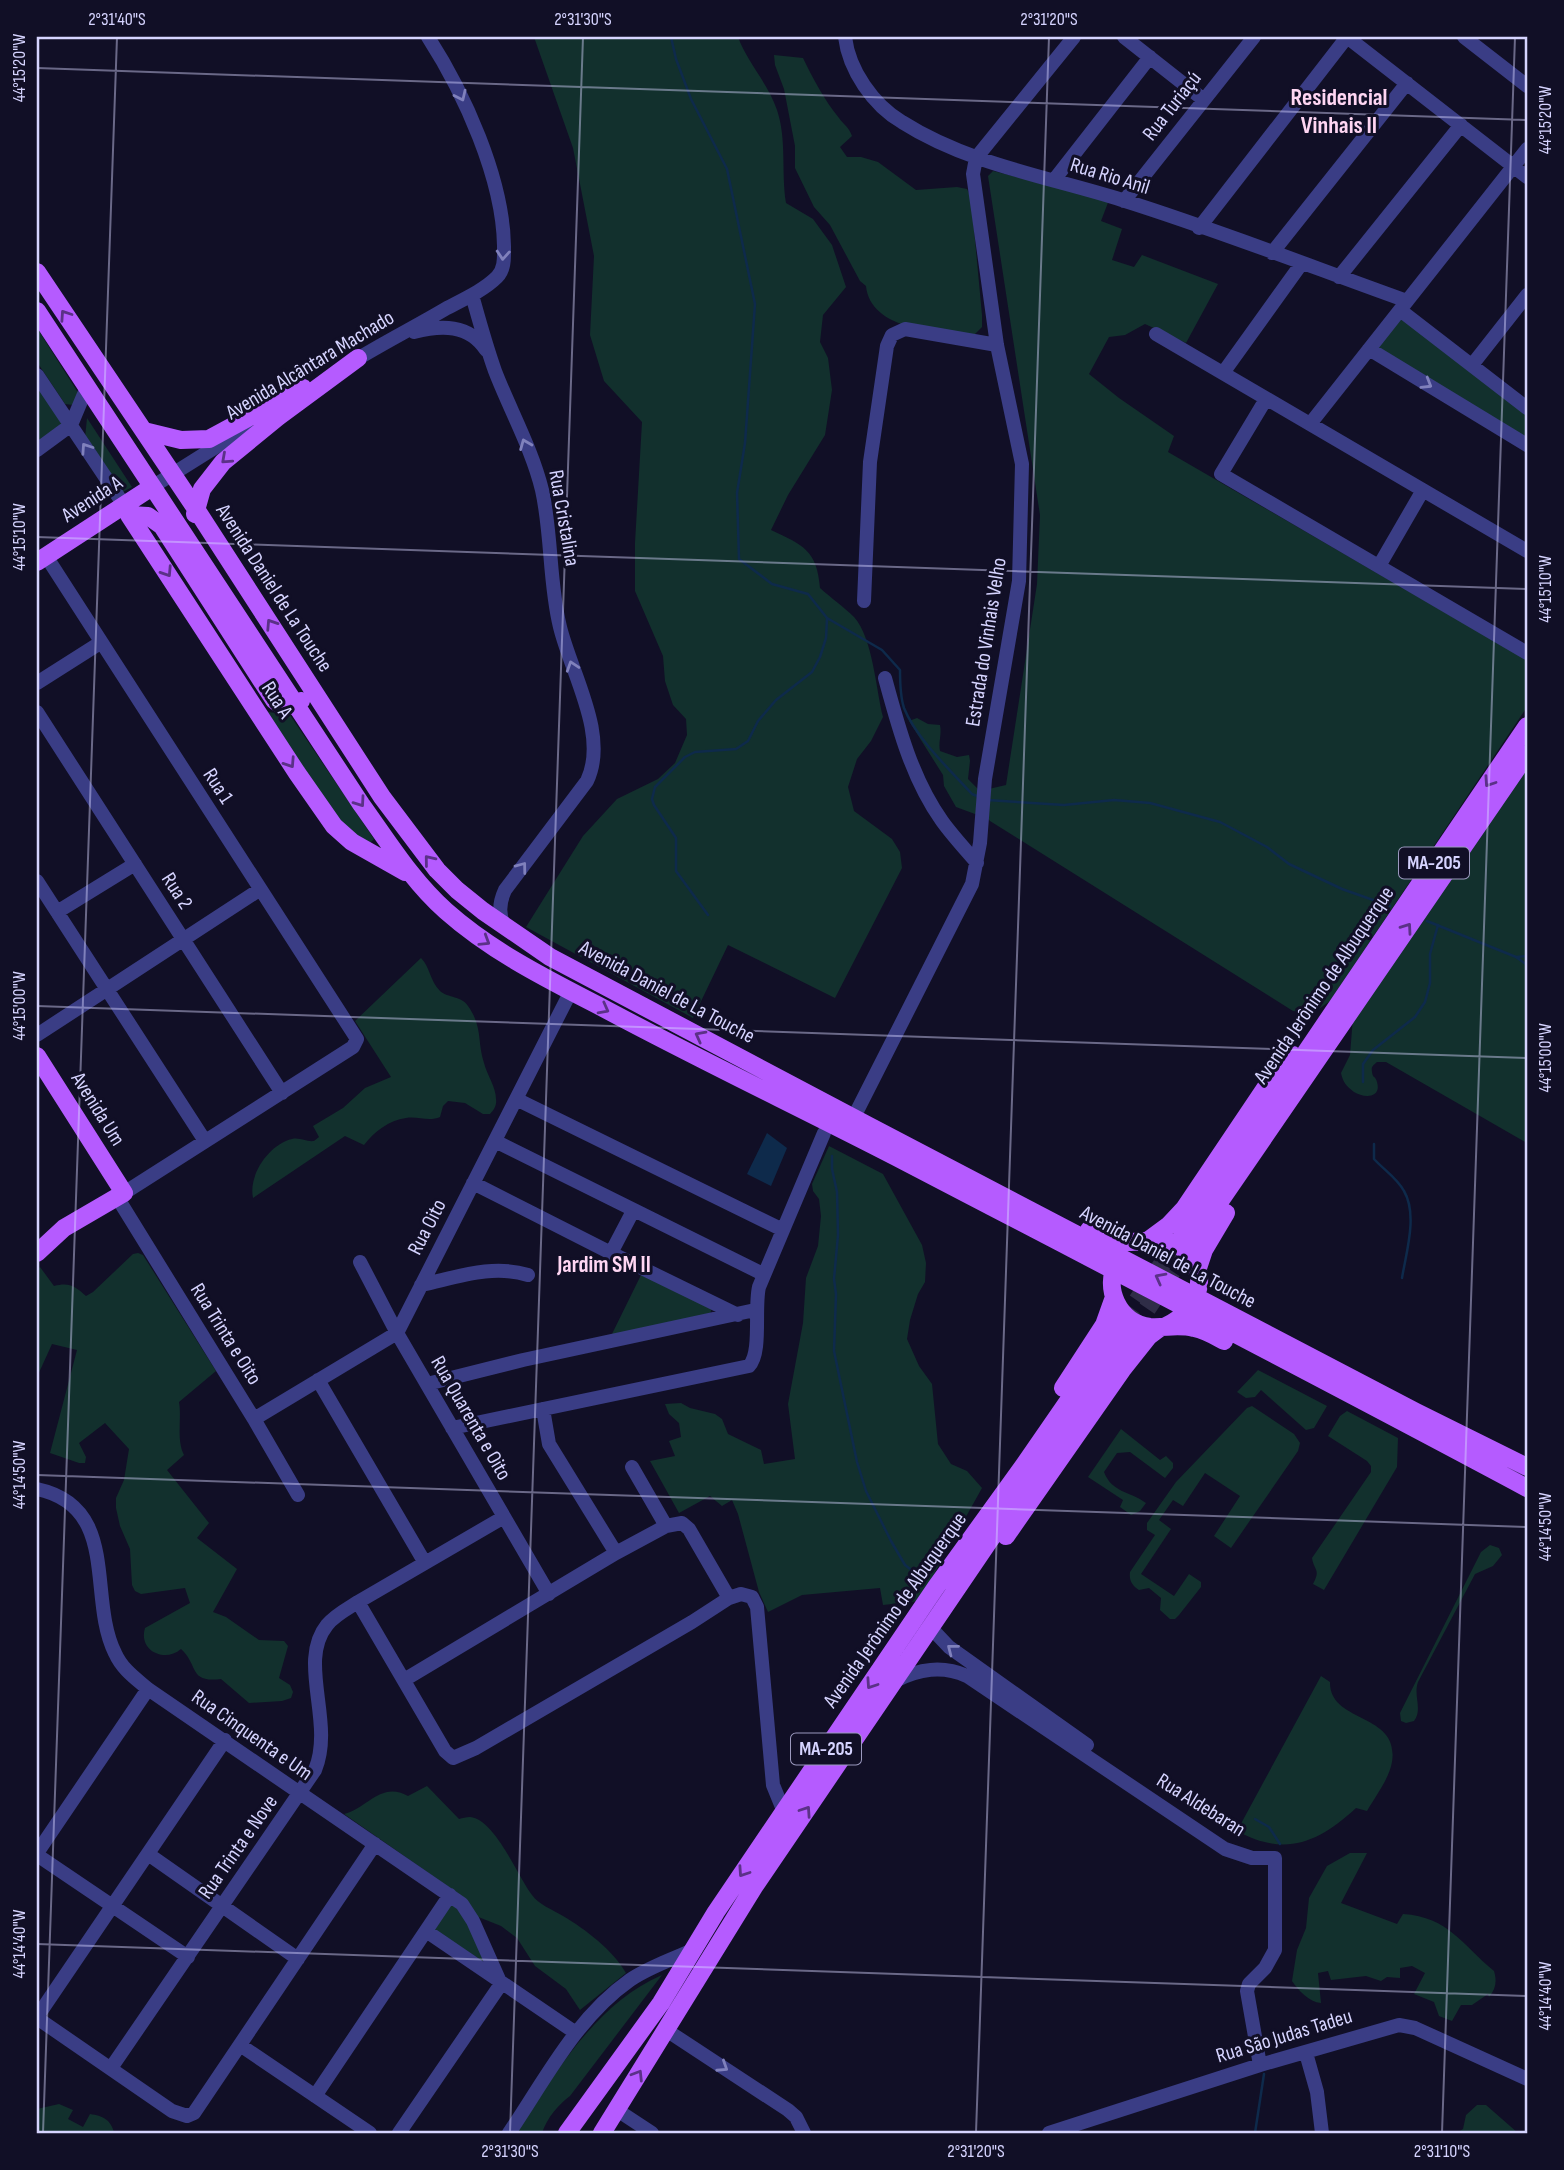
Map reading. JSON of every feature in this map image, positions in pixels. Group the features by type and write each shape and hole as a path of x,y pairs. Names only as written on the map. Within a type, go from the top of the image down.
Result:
{"main road":[{"name":"Avenida Daniel de La Touche","path":"37,272 309,681 360,765 422,851 457,890 550,957 760,1067 864,1132"},
{"name":"Avenida Daniel de La Touche","path":"37,311 361,804 416,880 444,909 475,935 571,991 694,1056 864,1132 1412,1418 1527,1489"},
{"path":"144,431 181,440 209,439 358,358"},
{"path":"196,554 196,509 202,489 223,462 358,358"},
{"path":"152,487 166,531"},
{"name":"Avenida A","path":"43,565 127,510 152,487"},
{"path":"127,510 152,518 166,531 274,700 282,706 295,705 304,697 309,681"},
{"name":"Rua A","path":"127,510 334,826 352,842 397,865 416,880"},
{"name":"Avenida Jerônimo de Albuquerque","path":"1186,1240 1348,1002 1527,726"},
{"name":"Avenida Jerônimo de Albuquerque","path":"1348,1002 1527,754"},
{"path":"936,1587 989,1497 1099,1333 1113,1294 1114,1266 1129,1248 1169,1225 1184,1209 1268,1084 1348,1002"},
{"path":"931,1628 1023,1514 1134,1353 1164,1326 1188,1313 1198,1290 1198,1274 1215,1229 1311,1088 1337,1042 1348,1002"},
{"name":"Avenida Um","path":"37,1056 118,1192"},
{"path":"694,1056 824,1133 1096,1273 1113,1294 1118,1306 1132,1321 1141,1325 1195,1328 1214,1335 1396,1429 1486,1466"},
{"path":"760,1067 858,1109 1094,1233 1122,1242 1145,1240 1171,1242 1180,1246 1187,1253 1205,1286 1224,1299 1401,1392 1506,1456"},
{"name":"Avenida Um","path":"37,1068 118,1192"},
{"path":"37,1243 62,1220 118,1192"},
{"path":"37,1253 64,1228 118,1192"},
{"name":"Avenida Jerônimo de Albuquerque","path":"567,2133 661,2003 784,1812 936,1587 1127,1327 931,1628 754,1887 602,2133"},
{"name":"Avenida Daniel de La Touche","path":"1412,1418 1527,1467"}],"street":[{"path":"428,37 445,65 473,124 501,213 504,242 501,270 495,278 472,295"},
{"name":"Rua Rio Anil","path":"845,37 854,67 878,102 903,123 976,158 1124,201 1339,277 1404,305 1472,365 1527,408"},
{"path":"976,158 1074,37"},
{"path":"1124,37 1204,100"},
{"name":"Rua Turiaçú","path":"1124,201 1254,37"},
{"path":"1199,228 1347,37 1527,177"},
{"path":"1464,37 1527,86"},
{"path":"1054,180 1150,57"},
{"path":"1272,253 1406,83"},
{"path":"1339,277 1461,125"},
{"path":"1310,424 1527,149"},
{"name":"Estrada do Vinhais Velho","path":"858,1109 968,895 977,863 985,779 1018,593 1022,464 997,345 973,174 976,158"},
{"path":"1223,373 1301,264"},
{"name":"Avenida Alcântara Machado","path":"172,473 358,358 472,295"},
{"name":"Rua Cristalina","path":"472,295 489,353 538,478 544,504 559,625 588,716 594,751 592,770 587,781 505,890 500,904 500,914 505,927"},
{"path":"1472,365 1527,296"},
{"path":"396,338 436,327 455,328 472,335 489,353"},
{"path":"864,601 870,462 887,346 892,335 905,329 997,345"},
{"path":"1156,334 1527,551"},
{"path":"1369,349 1527,445"},
{"name":"Rua A","path":"37,375 127,510"},
{"path":"37,450 71,425 87,387"},
{"path":"1266,399 1222,474 1527,653"},
{"name":"Avenida A","path":"152,487 172,473"},
{"path":"1379,566 1423,490"},
{"name":"Rua 1","path":"43,565 100,643 356,1037 353,1047 282,1093"},
{"path":"37,683 100,643"},
{"path":"886,678 899,729 925,793 941,820 977,863"},
{"name":"Rua 2","path":"37,712 282,1093"},
{"path":"57,912 135,864"},
{"path":"37,881 205,1141"},
{"path":"37,1035 259,890"},
{"name":"Rua Oito","path":"397,1333 571,991"},
{"path":"118,1192 282,1093"},
{"path":"516,1099 783,1230"},
{"path":"452,1428 742,1368 753,1363 756,1356 755,1310 763,1274 824,1133"},
{"path":"495,1141 763,1274"},
{"path":"473,1183 738,1315"},
{"name":"Rua Trinta e Oito","path":"118,1192 298,1495"},
{"path":"611,1254 633,1211"},
{"name":"Rua Quarenta e Oito","path":"360,1262 397,1333 549,1594"},
{"path":"421,1285 495,1270 508,1269 528,1275"},
{"path":"427,1384 523,1360 755,1310"},
{"path":"254,1419 397,1333"},
{"path":"318,1380 425,1563"},
{"path":"543,1409 549,1444 616,1553"},
{"path":"632,1467 671,1524"},
{"name":"Rua Cinquenta e Um","path":"37,1489 68,1502 90,1529 97,1552 110,1640 122,1667 148,1689 462,1904 473,1921 501,1984"},
{"name":"Rua Trinta e Nove","path":"111,2068 315,1770 322,1743 315,1668 317,1642 329,1623 358,1601 504,1517"},
{"path":"404,1680 616,1553 671,1524 685,1525 689,1529 734,1596"},
{"path":"358,1601 445,1751 453,1758 476,1748 734,1596 752,1597 757,1607 773,1785 784,1812"},
{"name":"Rua Aldebaran","path":"931,1628 949,1647 1228,1843 1275,1858"},
{"name":"Rua Aldebaran","path":"895,1681 925,1670 951,1670 967,1676 1225,1849 1252,1858 1275,1858"},
{"path":"148,1689 37,1854 188,1957"},
{"path":"225,1740 37,2018 180,2115 187,2116 198,2107 375,1844"},
{"path":"148,1854 298,1959"},
{"path":"1260,2065 1247,1991 1275,1950 1275,1858"},
{"path":"315,2096 450,1895"},
{"path":"426,1931 576,2034"},
{"path":"509,2133 598,2006 631,1980 694,1950"},
{"path":"399,2133 501,1984"},
{"name":"Rua São Judas Tadeu","path":"1049,2133 1389,2026 1405,2025 1527,2079"},
{"path":"666,2030 788,2110 804,2133"},
{"path":"240,2045 370,2133"},
{"path":"1306,2053 1317,2092 1322,2133"},
{"path":"617,2110 652,2133"}],"green space":[{"path":"534,37 738,37 777,110 782,133 786,203 813,219 832,245 846,287 823,315 820,342 828,358 832,390 825,435 788,495 771,530 806,550 816,565 820,588 850,613 860,626 870,651 883,717 871,741 857,759 848,787 854,811 892,839 900,852 902,868 835,998 728,945 693,1018 526,927 583,836 617,799 658,779 675,763 687,735 686,719 673,705 665,681 663,656 635,591 642,422 604,381 590,335 594,256 573,148"},
{"path":"774,55 803,58 824,97 851,133 852,136 840,147 847,157 861,157 878,162 916,190 957,187 967,189 971,197 982,315 982,327 975,334 944,333 893,321 870,301 866,286 860,281 830,225 814,207 795,168 795,146"},
{"path":"993,171 1109,200 1101,221 1122,229 1112,260 1134,267 1142,255 1218,284 1186,343 1145,324 1125,335 1109,337 1089,374 1174,436 1168,452 1527,660 1527,707 1330,1001 1312,1014 1293,1011 990,821 985,815 956,807 944,786 943,775 909,721 917,718 928,724 940,725 940,751 957,757 969,755 968,779 980,791 1006,785 1037,584 1040,515 988,176"},
{"path":"1399,314 1527,414 1527,440 1374,350"},
{"path":"37,328 77,391 73,405 65,404 37,362"},
{"path":"37,386 64,426 37,445"},
{"path":"87,418 132,487 121,493 85,438"},
{"path":"259,705 268,712 290,715 374,839 369,844 353,840"},
{"path":"1527,763 1527,1143 1386,1062 1377,1062 1372,1067 1378,1088 1371,1096 1354,1092 1345,1084 1341,1073 1350,1055 1353,1017"},
{"path":"421,958 440,991 462,1000 473,1014 484,1063 496,1094 493,1111 483,1114 465,1103 448,1101 443,1106 440,1117 394,1121 377,1131 364,1145 345,1136 253,1198 252,1189 257,1170 276,1147 292,1139 314,1141 319,1137 313,1126 343,1108 365,1088 391,1077 355,1021"},
{"path":"829,1146 883,1174 922,1245 926,1263 925,1282 918,1294 907,1339 919,1366 932,1384 938,1444 951,1464 967,1471 982,1488 919,1601 883,1605 880,1588 802,1595 768,1612 759,1592 732,1500 722,1506 710,1496 679,1513 650,1461 675,1456 669,1441 681,1437 679,1423 669,1414 665,1404 681,1403 715,1414 722,1419 728,1434 761,1450 764,1464 795,1459 788,1404 803,1323 806,1278 818,1246 821,1216 819,1199 812,1184"},
{"path":"133,1254 143,1255 216,1371 179,1402 180,1442 184,1455 167,1470 209,1523 197,1538 237,1569 213,1612 226,1617 259,1640 284,1641 288,1646 279,1678 290,1685 293,1692 291,1698 282,1701 249,1703 221,1679 203,1678 195,1672 181,1649 175,1653 161,1655 149,1648 145,1643 145,1628 190,1603 185,1588 141,1594 135,1591 132,1585 130,1549 116,1508 116,1498 124,1480 129,1449 105,1423 79,1443 86,1457 85,1463 50,1453 77,1350 52,1344 37,1377 37,1271 40,1267 54,1286 72,1286 86,1296"},
{"path":"641,1275 712,1307 710,1315 611,1336"},
{"path":"1258,1370 1327,1406 1314,1428 1306,1430 1261,1390 1255,1397 1246,1398 1237,1392"},
{"path":"1252,1406 1294,1434 1300,1443 1298,1451 1231,1548 1214,1536 1240,1496 1205,1473 1183,1506 1173,1500 1159,1520 1171,1529 1141,1574 1174,1596 1189,1574 1201,1582 1201,1587 1179,1615 1170,1619 1160,1610 1161,1598 1149,1588 1139,1590 1131,1580 1130,1572 1155,1535 1147,1530 1147,1523 1176,1482 1247,1408"},
{"path":"1347,1411 1398,1438 1397,1467 1324,1590 1313,1584 1317,1573 1312,1558 1371,1472 1367,1461 1328,1436 1340,1416"},
{"path":"1121,1429 1160,1460 1166,1456 1173,1463 1173,1468 1165,1478 1130,1452 1117,1453 1104,1472 1107,1479 1117,1488 1146,1503 1140,1511 1131,1515 1120,1507 1123,1500 1088,1477"},
{"path":"1490,1545 1499,1548 1502,1555 1493,1566 1475,1574 1418,1682 1417,1716 1414,1721 1401,1721 1400,1713 1481,1552"},
{"path":"1321,1676 1330,1682 1333,1695 1340,1705 1386,1734 1392,1746 1392,1762 1385,1781 1367,1811 1356,1808 1314,1838 1286,1844 1270,1843 1237,1831"},
{"path":"427,1786 459,1819 470,1817 479,1820 488,1828 535,1898 598,1941 614,1956 626,1973 580,2010 566,1989 535,1966 517,1938 501,1926 476,1916 463,1897 344,1814 382,1794 398,1792 408,1796"},
{"path":"1350,1853 1367,1853 1341,1903 1397,1924 1403,1914 1419,1916 1444,1926 1494,1971 1495,1985 1489,1997 1488,1994 1472,2005 1461,2005 1452,2021 1439,2016 1434,2002 1414,1994 1425,1973 1412,1966 1400,1968 1400,1978 1387,1977 1381,1981 1366,1976 1331,1980 1328,1971 1318,1973 1321,2003 1301,1992 1292,1981 1297,1950 1306,1928 1309,1898 1327,1866"},
{"path":"450,1902 466,1922 484,1962 433,1929"},
{"path":"662,1975 570,2096 553,2112 542,2133 515,2133 561,2065 597,2022 638,1988"},
{"path":"59,2104 73,2110 68,2119 83,2127 90,2114 105,2119 117,2133 41,2133 37,2129 37,2109"},
{"path":"1477,2105 1486,2105 1518,2133 1456,2133 1463,2129 1466,2115"}],"water":[{"path":"767,1133 787,1148 771,1186 747,1174"}],"waterway":[{"path":"671,37 691,99 727,169 755,304 745,443 737,493 739,559 772,584 808,594 827,618 882,650 900,670 903,703 909,719 944,764 977,796"},
{"path":"708,915 676,871 676,838 654,805 652,799 655,787 685,757 695,752 736,749 748,741 758,721 776,700 812,672 826,638 827,619"},
{"path":"987,800 1064,805 1114,800 1150,803 1220,822 1267,847 1289,864 1342,889 1390,906"},
{"path":"1427,921 1516,957 1527,965"},
{"path":"1363,1082 1363,1064 1373,1050 1415,1017 1425,1002 1430,983 1430,954 1438,925"},
{"path":"1517,957 1527,956"},
{"path":"1374,1144 1374,1159 1398,1182 1408,1201 1411,1222 1402,1278"},
{"path":"832,1156 837,1192 838,1235 834,1279 834,1351 857,1462 866,1491 891,1541 905,1565 924,1580"},
{"path":"1255,1819 1269,1827 1280,1844"},
{"path":"1255,2133 1264,2074"}],"tunnel":[{"path":"1122,1323 1182,1235"},
{"path":"1132,1331 1190,1245"}],"district":[{"name":"Residencial Vinhais II","path":"1339,111"},
{"name":"Jardim SM II","path":"604,1265"}]}
